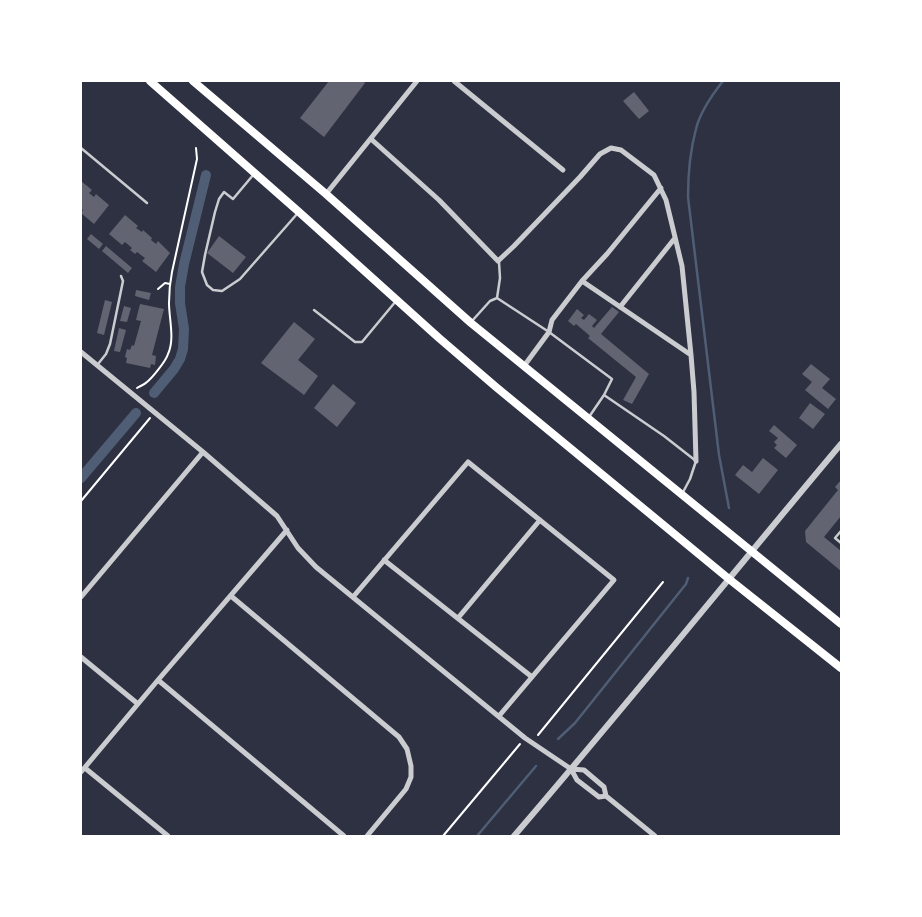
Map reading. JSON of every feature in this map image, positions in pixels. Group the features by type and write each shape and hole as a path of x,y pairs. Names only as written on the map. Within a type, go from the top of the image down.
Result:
{"main road":[{"path":"150,81 496,387 841,668"},
{"path":"193,81 326,194 471,323 841,624"}],"street":[{"path":"326,194 417,81"},
{"path":"454,81 563,170"},
{"path":"371,139 439,200 498,260 554,205 600,154 611,148 621,150 654,175 666,200 682,266 694,392 696,461"},
{"path":"524,366 549,332 552,320 582,281 607,254 661,188"},
{"path":"620,306 675,238"},
{"path":"582,281 691,355"},
{"path":"81,352 203,452 277,516 298,548 316,567 525,738 572,769 578,780 599,797 606,796"},
{"path":"514,836 572,769 841,444"},
{"path":"81,597 203,452"},
{"path":"352,597 468,462 540,520 614,580 499,716"},
{"path":"458,618 540,520"},
{"path":"168,836 83,770 287,530"},
{"path":"384,560 532,677"},
{"path":"231,596 399,737 407,749 411,766 411,777 406,790 367,836"},
{"path":"81,657 138,704"},
{"path":"158,680 344,836"},
{"path":"572,769 584,770 604,787 606,796 655,836"}],"lane":[{"path":"81,148 147,203"},
{"path":"255,173 233,199 224,192 219,199 204,254 202,272 207,285 213,290 222,291 240,279 299,212"},
{"path":"497,298 500,278 498,260"},
{"path":"97,365 106,354 110,344 123,281 121,276"},
{"path":"471,323 490,301 497,298"},
{"path":"497,298 549,332 612,379 589,418"},
{"path":"314,310 355,342 362,342 396,300"},
{"path":"604,395 664,436 696,461 682,494"},
{"path":"841,531 835,538 841,543"}],"path":[{"path":"132,394 139,386 146,383 168,355 171,341 170,284 197,159 196,148"},
{"path":"158,289 165,283 170,284"},
{"path":"81,501 155,413"},
{"path":"538,735 663,582"},
{"path":"443,836 520,744"}],"building":[{"path":"329,81 363,81 365,83 324,137 300,118"},
{"path":"634,92 649,111 639,119 623,101"},
{"path":"81,181 92,190 89,193 94,197 96,194 109,205 94,224 81,213 83,210 81,208"},
{"path":"125,215 138,226 136,228 142,232 143,230 156,244 158,241 170,253 156,272 142,261 145,258 137,252 135,254 130,250 132,248 125,242 122,245 109,234"},
{"path":"91,234 103,244 99,249 87,239"},
{"path":"219,236 246,257 233,273 207,253"},
{"path":"106,246 132,268 128,273 102,251"},
{"path":"136,290 151,293 149,300 135,296"},
{"path":"105,300 112,302 104,335 97,333"},
{"path":"140,304 164,309 152,355 156,356 155,365 151,364 150,368 126,363 127,358 125,357 127,349 130,350 132,345 134,346 141,321 136,320"},
{"path":"124,306 131,308 127,322 120,321"},
{"path":"612,307 619,312 601,334 649,374 632,404 623,400 636,377 588,338 590,336 576,324 574,326 568,321 577,309 584,315 581,318 584,320 589,314 597,320 592,326 594,328"},
{"path":"294,322 315,339 298,360 318,376 304,395 261,363"},
{"path":"119,328 126,330 120,352 114,351"},
{"path":"811,364 830,379 822,388 836,399 828,409 805,390 812,382 802,374"},
{"path":"333,384 356,403 337,427 314,408"},
{"path":"810,403 825,414 813,429 799,418"},
{"path":"774,425 797,445 786,458 774,448 777,445 774,442 778,438 769,431"},
{"path":"763,458 778,470 759,494 735,475 743,465 752,472"},
{"path":"841,480 841,516 824,537 841,551 841,571 806,542 805,531 838,490 835,487"}],"waterway":[{"path":"723,81 700,116 691,154 688,197 719,455 729,508"},
{"path":"154,393 174,369 183,349 184,329 180,303 180,287 206,175"},
{"path":"81,478 136,413"},
{"path":"558,739 575,723 686,584 688,578"},
{"path":"477,836 536,766"}]}
